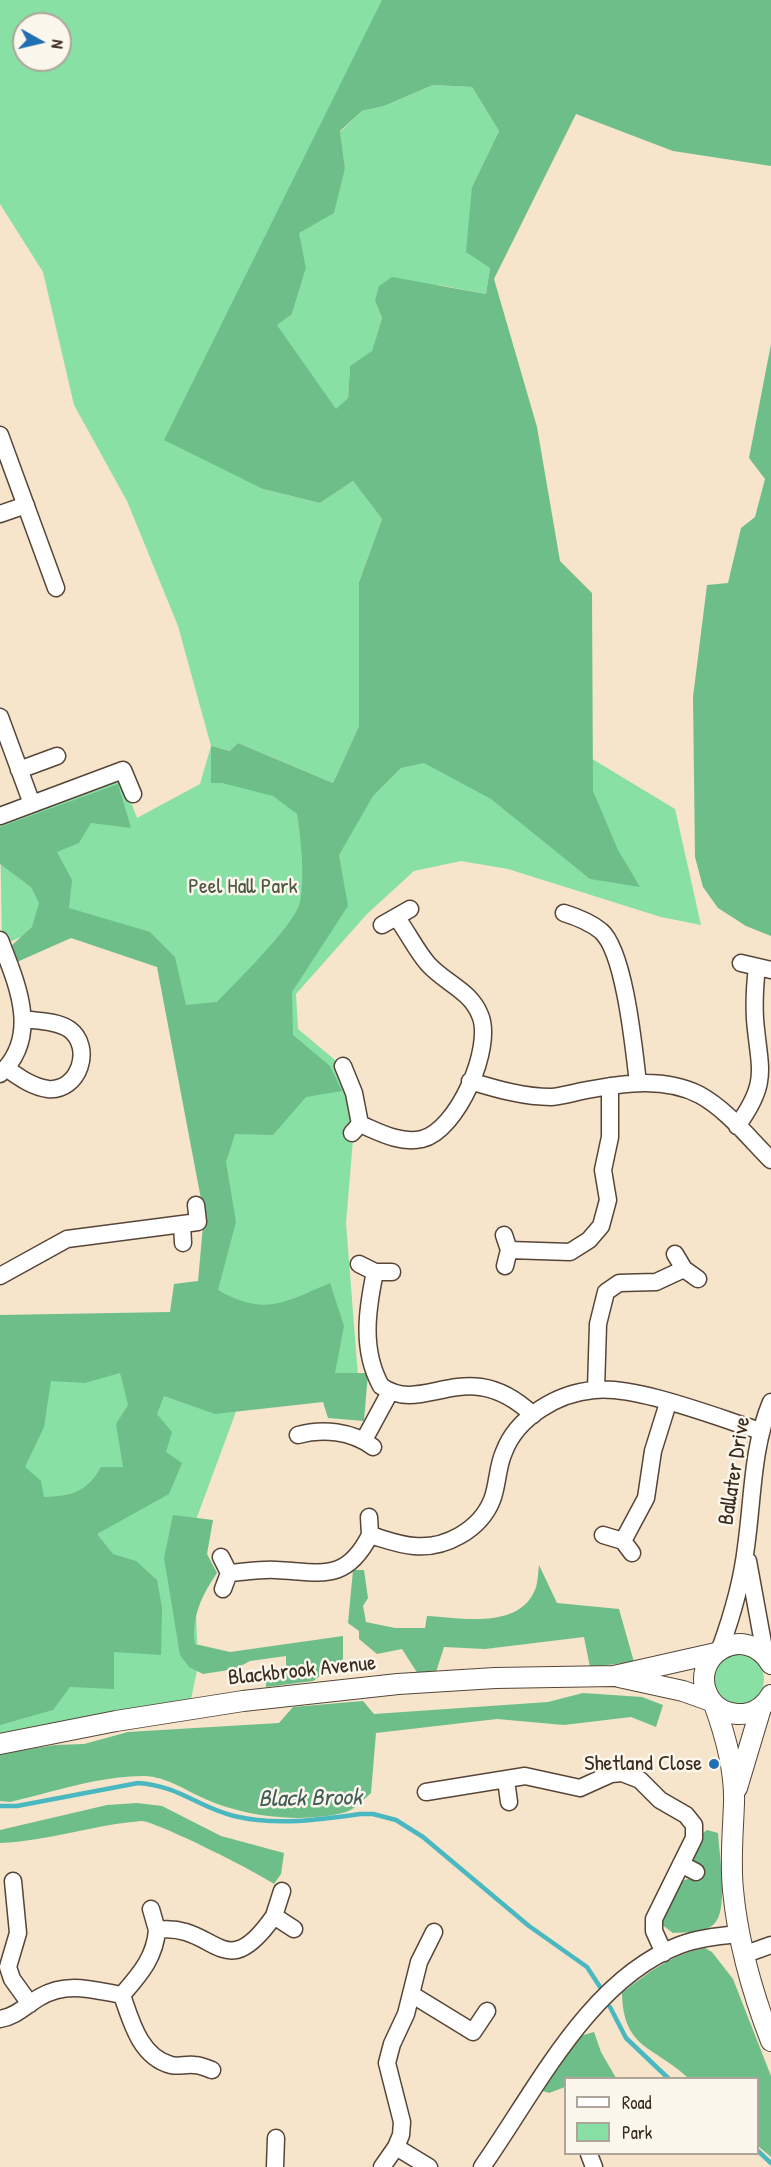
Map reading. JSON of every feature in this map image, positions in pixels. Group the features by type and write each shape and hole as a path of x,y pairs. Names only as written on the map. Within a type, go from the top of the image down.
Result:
{"street":[{"path":"0,435 56,588"},
{"path":"0,514 26,505"},
{"path":"0,717 32,804"},
{"path":"20,770 57,756"},
{"path":"0,816 123,770 133,794"},
{"path":"564,913 583,919 602,932 613,948 632,1031 638,1083"},
{"path":"343,1066 354,1093 356,1128 399,1139 410,1140 430,1136 447,1124 470,1081 484,1035 480,1014 465,993 428,964 396,917"},
{"path":"0,940 21,997 24,1019 19,1046 3,1071 28,1083 56,1089 71,1081 80,1066 82,1049 74,1033 58,1024 24,1019"},
{"path":"737,1126 759,1088 761,1055 754,996 756,967"},
{"path":"470,1081 514,1094 553,1097 610,1086 638,1083 667,1084 698,1094 713,1103 771,1160"},
{"path":"506,1250 570,1252 590,1240 601,1226 608,1200 603,1170 610,1137 610,1086"},
{"path":"0,1276 67,1239 198,1222 196,1205"},
{"path":"182,1224 183,1243"},
{"path":"675,1254 684,1269 698,1279"},
{"path":"359,1264 375,1272 392,1272"},
{"path":"596,1389 598,1324 606,1292 619,1283 656,1282 684,1269"},
{"path":"375,1272 367,1307 368,1347 376,1377 381,1386 390,1392 413,1394 461,1385 486,1386 508,1395 533,1415"},
{"path":"370,1535 416,1546 441,1543 466,1532 485,1513 491,1501 500,1464 509,1440 533,1415 564,1397 596,1389 622,1391 761,1431"},
{"path":"298,1435 324,1430 368,1444 390,1392"},
{"name":"Ballater Drive","path":"718,1651 736,1602 746,1549 761,1431 771,1402"},
{"path":"603,1535 628,1547 646,1498 653,1450 668,1403"},
{"path":"221,1557 226,1581 259,1570 310,1574 334,1572 350,1563 364,1546 370,1535 369,1517"},
{"name":"Ballater Drive","path":"746,1549 768,1658"},
{"name":"Blackbrook Avenue","path":"0,1744 117,1721 309,1693 495,1678 614,1676 739,1644 757,1648 768,1658"},
{"path":"718,1651 705,1671 704,1682 725,1737 734,1799 732,1869 738,1934 771,2041"},
{"name":"Blackbrook Avenue","path":"614,1676 682,1691 713,1703 732,1714 752,1713 766,1702"},
{"path":"734,1799 766,1702"},
{"path":"426,1792 532,1777 580,1788 611,1774 633,1776 660,1800 692,1822 694,1838 653,1923 654,1931 664,1953"},
{"path":"506,1780 508,1802"},
{"path":"681,1864 696,1872"},
{"path":"13,1881 8,1914 18,1933 8,1967 16,1985 30,2004"},
{"path":"157,1930 187,1932 223,1949 235,1951 252,1944 274,1916 282,1891"},
{"path":"122,1995 148,1962 155,1946 157,1930 151,1909"},
{"path":"274,1916 294,1929"},
{"path":"382,2167 396,2147 401,2135 402,2122 387,2063 411,1994 419,1962 434,1932"},
{"path":"483,2167 578,2024 627,1978 664,1953 689,1942 738,1934"},
{"path":"743,1954 771,1945"},
{"path":"0,2019 17,2013 49,1992 66,1987 122,1995"},
{"path":"411,1994 473,2032 486,2011"},
{"path":"122,1995 135,2030 151,2055 171,2065 193,2058 212,2070"},
{"path":"275,2167 276,2138"},
{"path":"396,2147 429,2167"}],"green space":[{"name":"Peel Hall Park","path":"0,0 400,0 266,255 263,489 320,503 353,481 382,519 359,582 359,726 333,783 238,743 231,751 219,748 340,800 435,664 675,809 701,925 661,917 508,869 461,861 414,871 367,914 296,994 298,1029 341,1065 356,1104 346,1223 358,1376 241,1398 193,1528 198,1666 191,1699 59,1722 0,1735 0,1362 197,1329 208,1233 159,963 61,920 2,945 0,825 122,779 137,818 200,784 211,746 178,626 127,501 74,405 43,272 0,204"},
{"path":"382,0 771,0 771,166 673,151 576,114 494,279 537,427 560,561 592,593 593,791 618,850 640,887 590,879 491,799 424,763 401,768 373,796 339,855 348,906 292,992 293,1035 330,1066 342,1091 306,1097 273,1135 235,1134 226,1162 236,1222 218,1290 234,1298 262,1305 287,1301 330,1283 344,1326 335,1373 368,1373 364,1421 328,1418 323,1402 215,1414 164,1396 157,1414 172,1432 166,1452 182,1463 169,1494 97,1534 113,1554 136,1561 157,1580 162,1608 161,1655 114,1652 114,1689 70,1687 53,1710 0,1725 0,1315 170,1312 174,1284 198,1281 204,1215 157,967 71,938 17,962 11,946 32,927 39,903 31,887 0,864 0,827 118,784 131,828 91,823 79,843 57,852 72,880 69,908 150,932 175,957 186,1005 217,1002 263,954 296,912 300,902 302,870 297,814 273,796 222,783 211,783 211,746 230,751 238,743 333,783 359,726 359,582 382,519 353,481 320,503 263,489 164,440","holes":["433,85 472,87 499,131 472,187 466,252 490,268 486,294 392,277 379,286 375,301 382,318 372,351 350,366 348,398 336,409 277,325 292,314 306,268 299,233 334,213 345,168 340,131 362,111 384,106","120,1373 128,1405 116,1424 123,1467 101,1467 90,1482 78,1491 44,1497 41,1481 25,1467 44,1427 51,1381 85,1383"]},
{"path":"433,85 472,87 499,131 472,187 490,268 486,294 439,285 375,301 382,318 372,352 350,366 348,398 336,410 276,324 292,314 306,268 298,233 345,168 340,132 362,111 384,106"},
{"path":"771,344 771,936 746,926 718,908 703,887 695,857 693,697 707,585 728,583 741,528 755,517 765,479 749,458"},
{"path":"173,1515 213,1520 207,1554 217,1573 196,1615 195,1644 230,1652 343,1636 343,1659 313,1681 266,1687 266,1674 286,1670 286,1656 250,1661 235,1669 203,1674 189,1667 180,1655 164,1558"},
{"path":"539,1565 557,1603 619,1609 634,1662 590,1667 584,1637 485,1649 444,1647 436,1672 418,1674 402,1649 377,1654 359,1639 359,1631 348,1623 353,1570 364,1570 368,1598 363,1606 366,1622 395,1628 425,1628 427,1616 487,1619 515,1612 526,1604 534,1592"},
{"path":"739,1654 748,1656 759,1665 764,1679 762,1688 753,1699 739,1704 730,1702 719,1693 714,1679 716,1670 725,1659"},
{"path":"583,1693 642,1697 663,1705 656,1727 631,1717 564,1725 497,1719 376,1733 371,1793 349,1811 329,1816 273,1817 236,1810 219,1805 168,1781 144,1776 110,1779 10,1802 0,1801 0,1755 5,1753 55,1745 84,1744 128,1732 279,1723 293,1707 363,1701 374,1714 548,1702"},
{"path":"137,1803 162,1806 221,1836 284,1853 281,1874 274,1884 185,1838 141,1821 0,1843 0,1830 107,1805"},
{"path":"707,1830 718,1833 722,1895 719,1917 714,1924 705,1929 673,1933 661,1924 666,1907 677,1885 689,1879 698,1880 704,1869 695,1864 694,1855 698,1841"},
{"path":"705,1948 712,1952 733,1979 771,2076 771,2157 759,2147 759,2077 687,2077 643,2045 628,2026 622,1993 671,1960"},
{"path":"594,2032 601,2052 615,2077 564,2077 564,2087 549,2093 540,2090 580,2036"}],"waterway":[{"name":"Black Brook","path":"0,1806 17,1806 138,1783 166,1788 221,1812 250,1819 297,1821 373,1814 396,1820 423,1837 529,1926 587,1967 602,1990"},
{"name":"Black Brook","path":"610,2007 626,2038 667,2077"},
{"name":"Black Brook","path":"759,2152 771,2163"}],"place":[{"name":"Shetland Close","path":"714,1764"}]}
